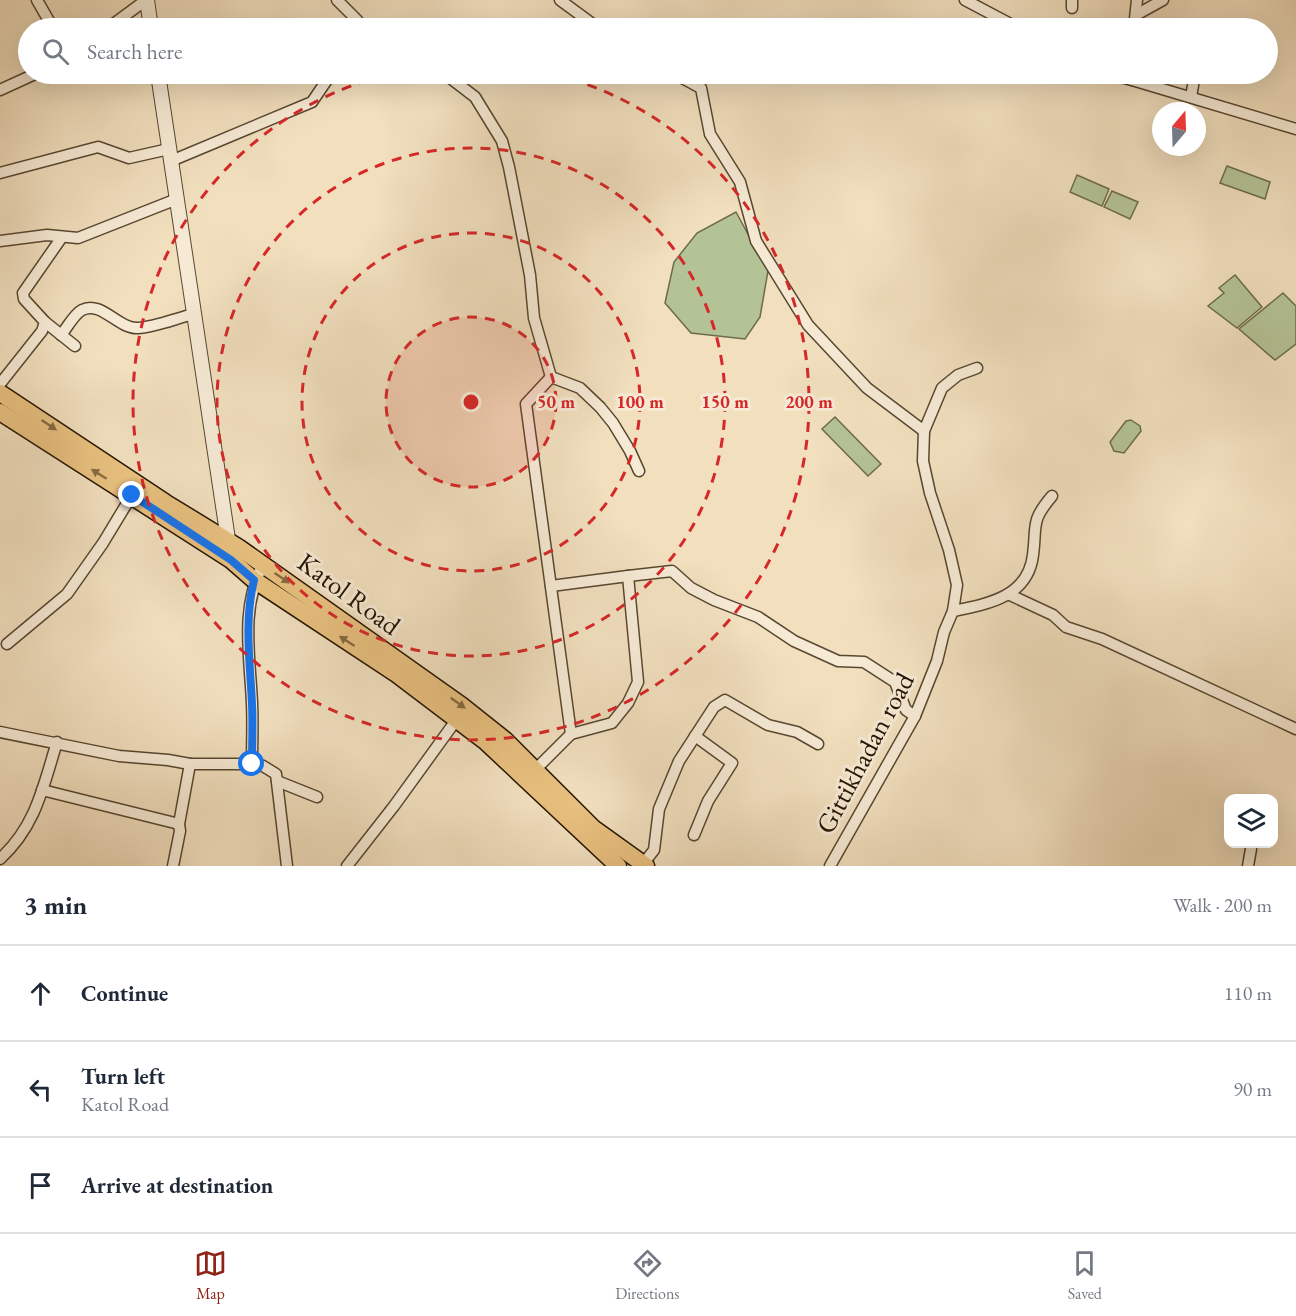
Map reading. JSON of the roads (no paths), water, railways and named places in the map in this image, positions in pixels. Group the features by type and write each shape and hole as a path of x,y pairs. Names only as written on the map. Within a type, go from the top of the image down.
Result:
{"main road":[{"name":"Katol Road","path":"1,399 228,541 461,705 505,740 530,775 618,866"},
{"name":"Katol Road","path":"1,399 132,495 231,560 254,580 395,673 530,775 593,828 645,865"}],"street":[{"path":"37,0 47,18"},
{"path":"122,18 147,0 150,18"},
{"path":"337,0 355,18"},
{"path":"560,0 584,18"},
{"path":"965,0 999,18"},
{"path":"1136,18 1137,0"},
{"path":"1136,15 1163,0"},
{"path":"0,90 18,82"},
{"path":"159,84 231,560"},
{"path":"0,173 98,147 129,158 170,155 312,102 324,84"},
{"path":"458,84 475,97 502,141 528,264 534,318 551,377"},
{"path":"694,84 701,88 710,134 740,182 756,241 808,325 867,388 924,431"},
{"path":"1153,84 1296,129"},
{"path":"1191,97 1193,84"},
{"path":"0,241 47,235 78,238 177,200"},
{"path":"62,237 23,293 24,299 45,322 75,346"},
{"path":"61,335 81,310 91,307 105,312 122,325 138,328 194,314"},
{"path":"1,399 42,331 45,322"},
{"name":"Gittikhadan road","path":"830,866 915,716 937,661 944,632 953,611 957,585 949,550 922,461 924,431 942,388 958,375 977,368"},
{"path":"551,377 580,388 600,407 614,423 639,471"},
{"path":"551,377 525,404 571,734"},
{"path":"7,644 67,594 103,543 132,495"},
{"path":"953,611 979,606 1008,594 1022,584 1030,571 1038,513 1052,496"},
{"path":"252,764 252,705 248,646 249,600 254,580 263,565"},
{"path":"551,586 672,571 691,588 714,600 758,617 794,641 838,661 864,662 896,682 906,710 915,716"},
{"path":"530,775 571,734 612,723 628,703 638,682 628,576"},
{"path":"1008,594 1053,615 1066,627 1102,639 1296,729"},
{"path":"645,865 654,850 659,809 679,761 714,707 725,700 768,725 797,732 818,744"},
{"path":"346,866 394,806 457,719"},
{"path":"0,732 119,756 190,764 263,766 276,774 287,866"},
{"path":"694,835 708,801 732,763 695,736"},
{"path":"0,859 16,845 30,825 57,742"},
{"path":"173,866 190,764"},
{"path":"277,781 317,797"},
{"path":"42,790 179,824"},
{"path":"1248,866 1251,849"}]}
